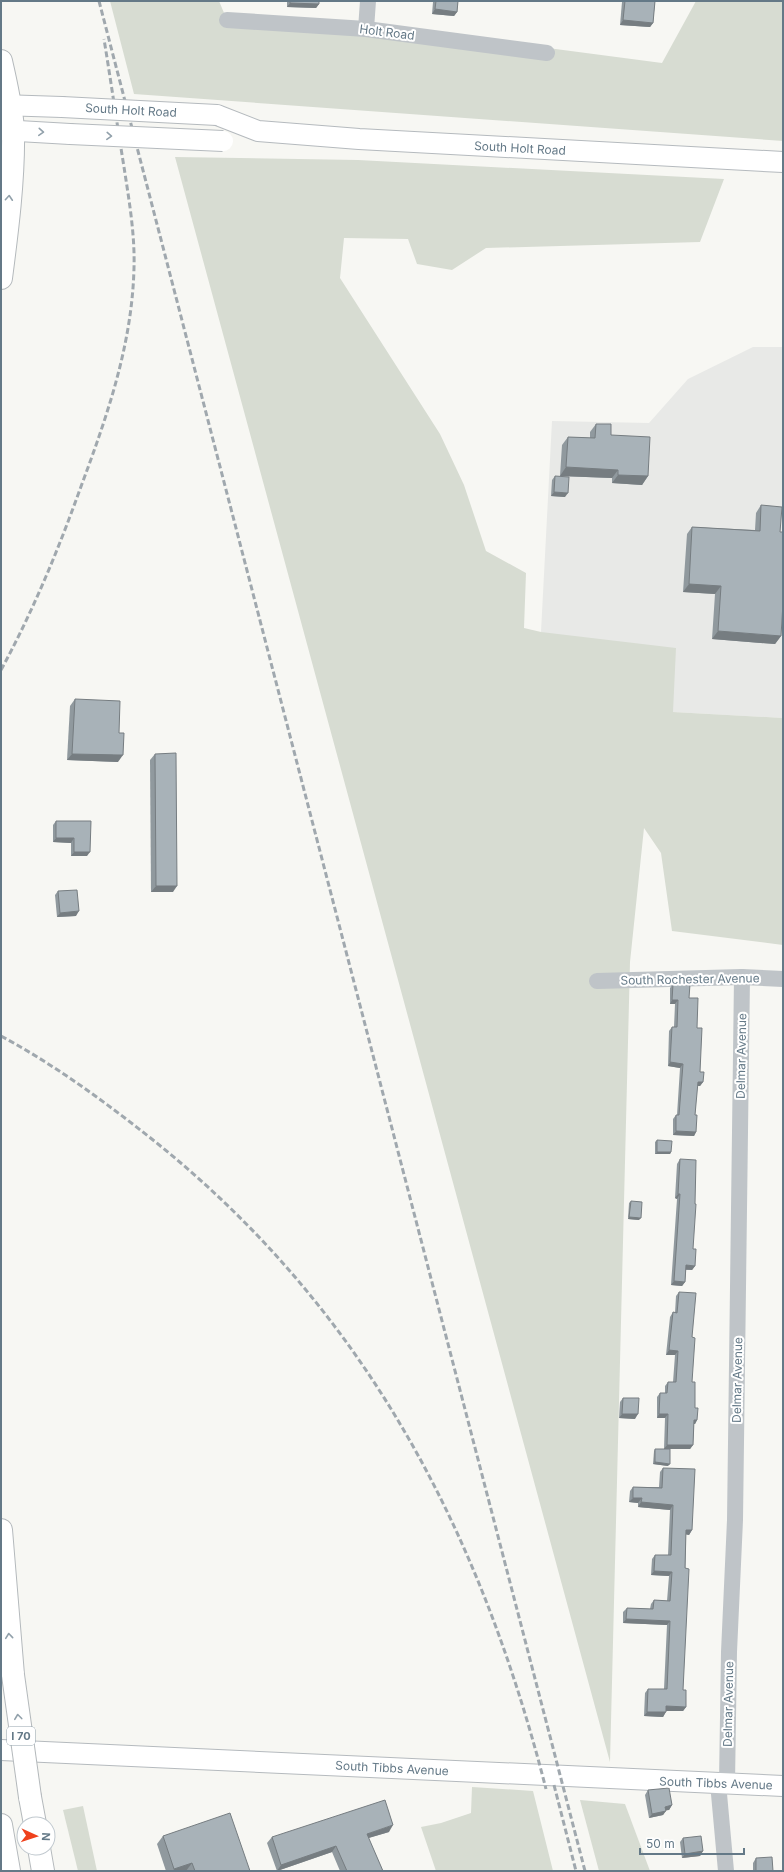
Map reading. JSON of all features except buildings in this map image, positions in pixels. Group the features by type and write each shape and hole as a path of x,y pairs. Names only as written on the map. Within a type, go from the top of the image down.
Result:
{"highway":[{"path":"1,61 7,130 6,235 1,278"},
{"name":"I 70","path":"1,1530 13,1675 34,1816"},
{"path":"1,1825 10,1871"},
{"path":"40,1856 43,1871"}],"main road":[{"name":"South Holt Road","path":"6,105 216,115 258,131 367,139 783,162"},
{"name":"South Holt Road","path":"7,130 223,141 258,131"},
{"name":"South Tibbs Avenue","path":"1,1750 783,1786"}],"street":[{"path":"366,29 368,1"},
{"name":"Holt Road","path":"227,20 366,29 547,53"},
{"name":"South Rochester Avenue","path":"597,981 742,977 783,979"},
{"name":"Delmar Avenue","path":"726,1871 723,1783 735,1520 742,977"}],"shaded area":[{"path":"110,1 219,1 227,20 373,25 662,63 696,1 783,1 783,141 134,94"},
{"path":"175,157 358,160 724,179 700,242 486,248 452,270 417,264 408,239 344,238 340,278 440,434 464,485 486,551 526,573 524,628 541,632 676,648 673,712 783,718 783,945 672,931 661,853 644,828 630,962 610,1762"},
{"path":"753,347 783,347 783,718 673,712 541,632 552,421 649,423 688,379"},
{"path":"472,1787 533,1791 553,1871 436,1871 421,1827 441,1823 471,1813"},
{"path":"580,1800 625,1804 650,1871 599,1871"},
{"path":"83,1806 97,1871 78,1871 63,1810"}],"railway":[{"path":"99,1 585,1871"},
{"path":"1,670 34,605 71,515 108,410 123,354 128,326 134,268 133,230 104,39"},
{"path":"1,1036 58,1070 113,1109 148,1136 224,1202 291,1273 351,1348 402,1428 447,1512 486,1600 518,1693 546,1789"},
{"path":"554,1785 576,1871"}]}
